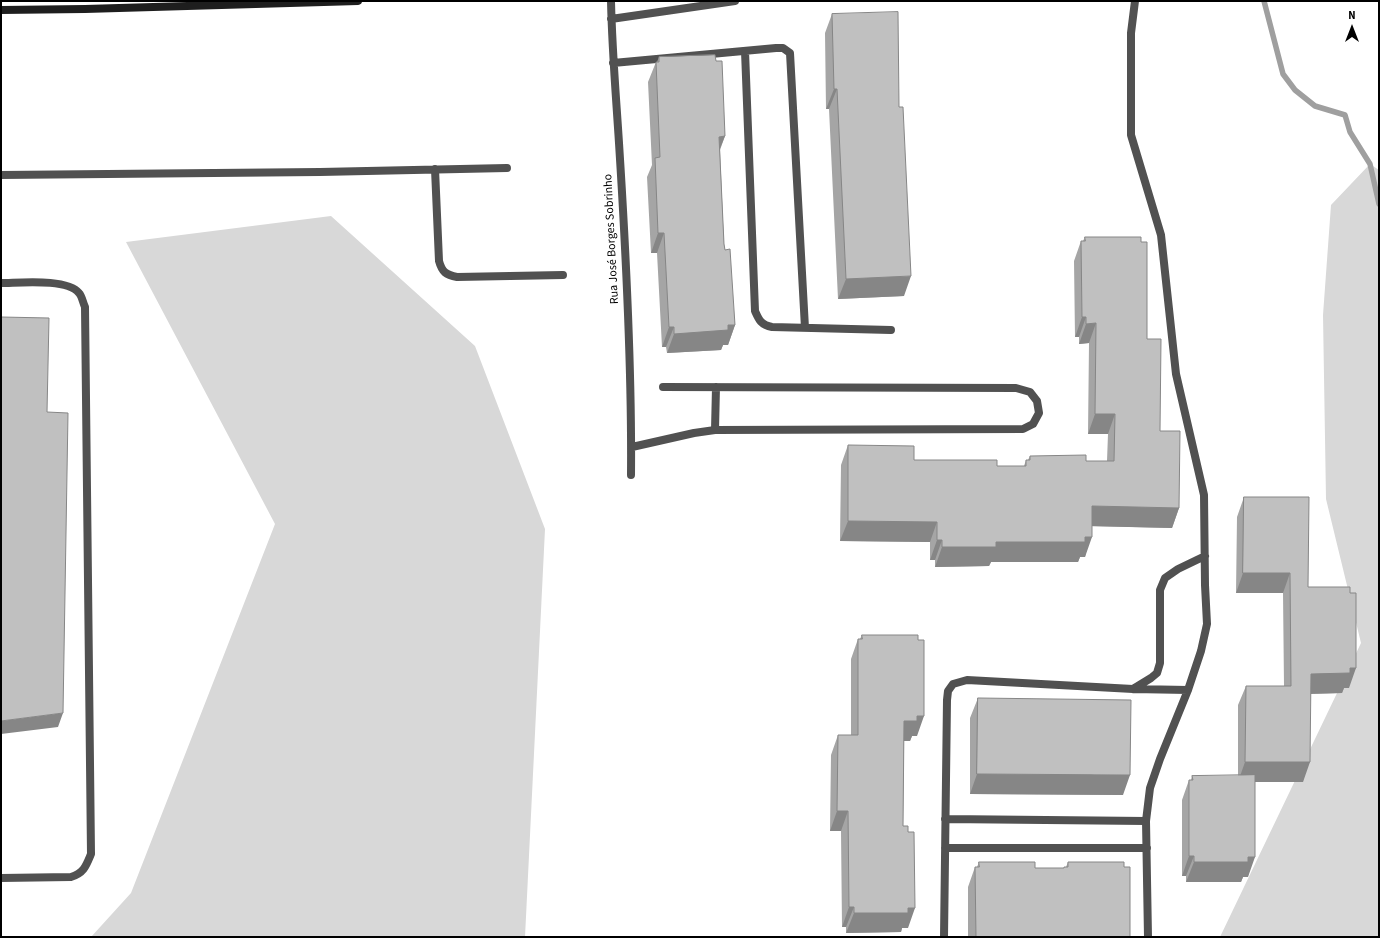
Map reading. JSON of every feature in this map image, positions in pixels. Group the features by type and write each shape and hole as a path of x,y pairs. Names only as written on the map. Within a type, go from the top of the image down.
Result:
{"street":[{"path":"1,10 358,1"},
{"name":"Rua José Borges Sobrinho","path":"611,1 613,63 619,143 627,308 632,447 631,475"},
{"path":"611,19 735,1"},
{"path":"1135,1 1131,34 1131,135 1161,235 1176,374 1204,495 1204,556 1207,624 1201,651 1188,690 1150,788 1146,822 1148,937"},
{"path":"613,63 776,48 783,48 790,53 805,328"},
{"path":"745,51 755,311 759,320 764,326 772,327 891,330"},
{"path":"1,175 320,172 507,168"},
{"path":"435,169 439,261 441,270 448,275 457,277 563,275"},
{"path":"1,283 57,283 71,287 80,293 85,307 91,854 86,866 80,874 71,877 1,878"},
{"path":"632,447 694,433 715,430 1023,429 1033,424 1039,412 1037,401 1030,392 1016,388 663,387"},
{"path":"715,430 716,387"},
{"path":"1133,689 1151,678 1157,672 1160,663 1160,590 1165,578 1178,569 1204,556"},
{"path":"944,937 947,700 948,691 953,684 967,680 1133,689 1188,690"},
{"path":"946,819 1146,822"},
{"path":"945,848 1147,848"}],"shaded area":[{"path":"1370,164 1379,170 1379,937 1220,937 1361,643 1326,499 1323,315 1331,205"},
{"path":"331,216 475,346 545,529 525,937 91,937 131,893 275,524 126,242"}],"building":[{"path":"898,12 899,107 903,107 911,276 846,279 837,89 834,89 832,14"},
{"path":"715,55 716,61 722,61 725,136 719,137 724,244 725,250 730,249 735,325 728,325 728,330 674,334 674,327 669,327 664,233 658,233 655,158 660,157 656,62 659,62 659,57"},
{"path":"1085,237 1141,237 1141,242 1147,242 1147,339 1161,339 1160,431 1180,431 1179,508 1092,506 1092,537 1085,537 1085,542 996,542 996,547 942,547 942,540 937,540 937,522 848,521 848,445 914,446 914,460 997,460 997,466 1026,466 1026,460 1030,460 1030,456 1086,455 1086,461 1114,461 1115,414 1095,414 1096,323 1086,324 1086,317 1082,317 1081,241 1085,241"},
{"path":"1,317 49,318 47,412 68,413 63,713 1,721"},
{"path":"1244,497 1309,497 1308,587 1350,587 1350,593 1356,593 1356,668 1350,668 1350,673 1311,674 1310,762 1245,762 1246,686 1291,686 1290,573 1243,573"},
{"path":"862,635 918,635 918,640 924,640 924,716 917,716 917,721 904,721 903,826 908,826 908,832 914,832 915,908 908,908 908,913 854,913 854,907 849,907 848,811 837,811 838,735 858,735 858,639 862,639"},
{"path":"978,698 1131,700 1130,775 977,774"},
{"path":"1255,775 1255,857 1248,857 1248,862 1194,862 1194,856 1189,856 1189,780 1193,780 1192,776"},
{"path":"979,862 1035,862 1035,868 1064,868 1068,867 1068,862 1124,862 1124,867 1130,867 1130,937 976,937 975,867 979,867"}],"waterway":[{"path":"1264,1 1283,74 1295,90 1315,106 1345,115 1350,132 1370,164 1379,204"}]}
